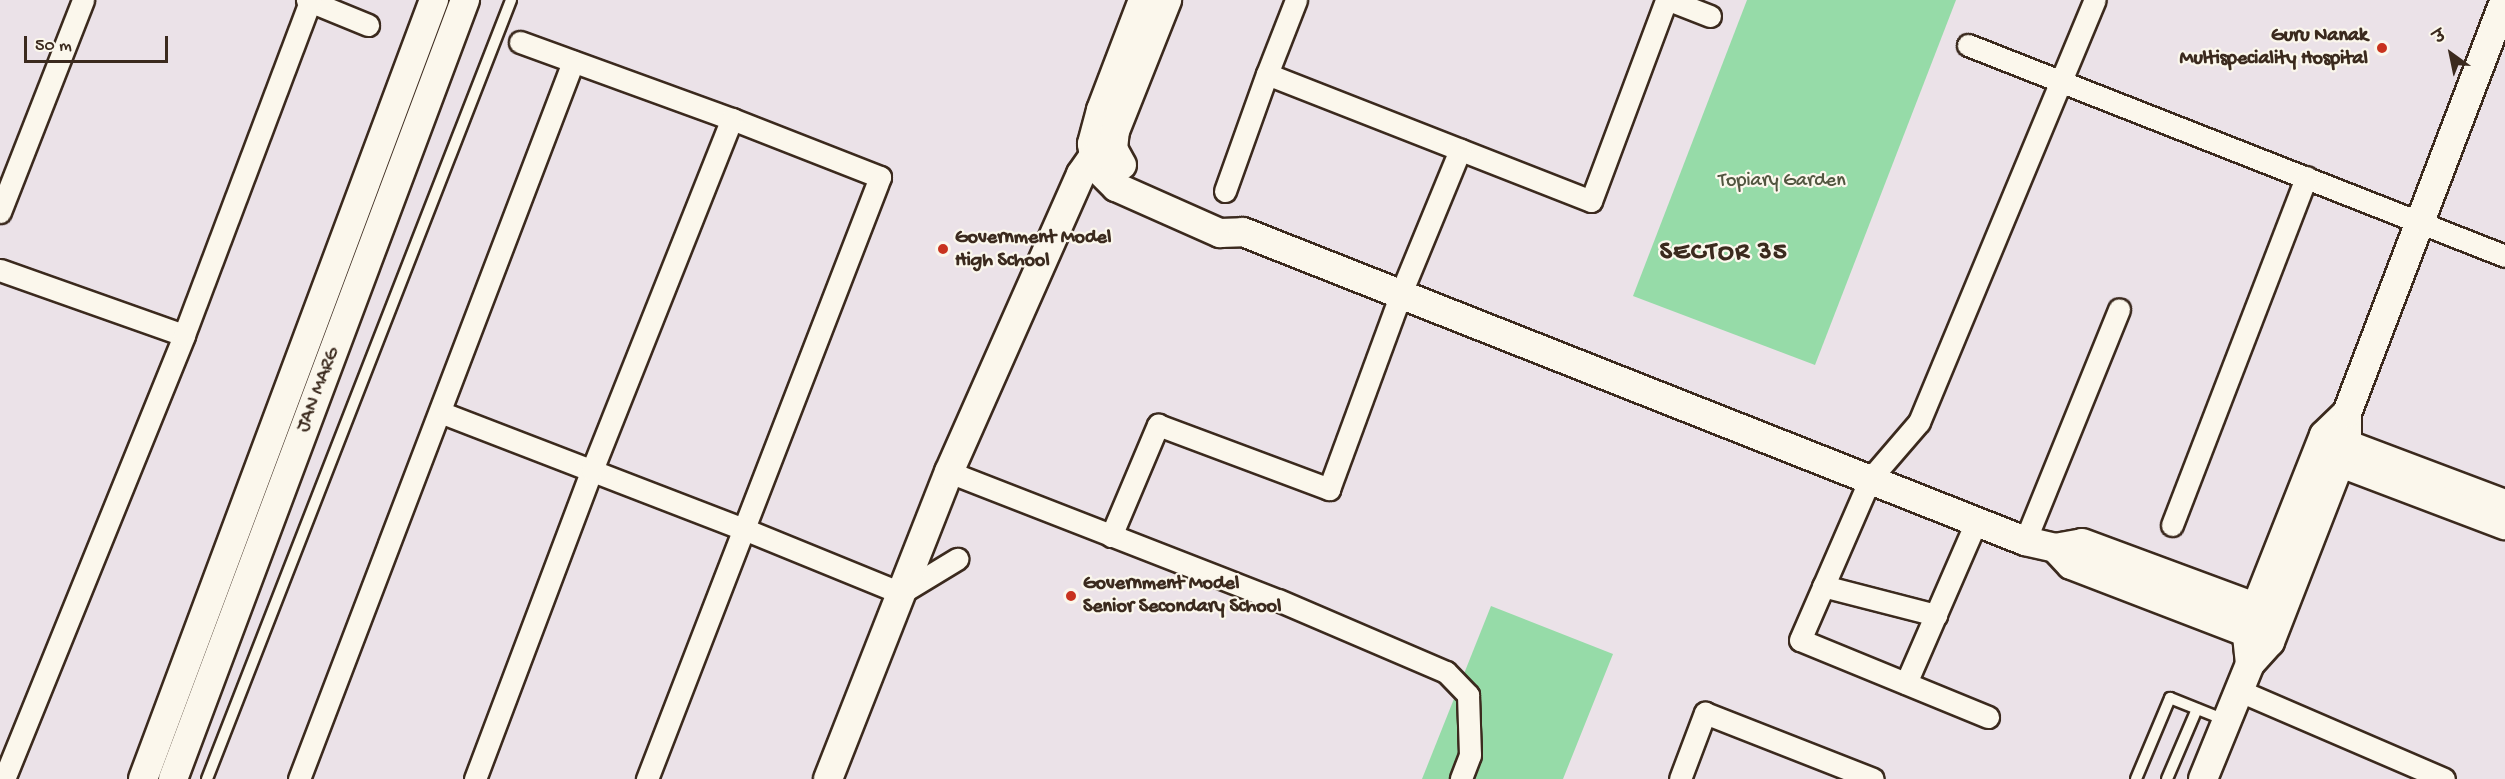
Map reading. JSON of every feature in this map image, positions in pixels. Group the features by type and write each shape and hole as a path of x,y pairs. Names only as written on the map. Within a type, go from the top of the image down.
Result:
{"street":[{"path":"0,212 83,0"},
{"name":"JAN MARG","path":"143,779 434,0"},
{"name":"JAN MARG","path":"173,779 465,0"},
{"path":"1143,0 1094,131 1103,153 1104,177 1116,186 1220,233 1243,232 2025,541 2055,548 2082,543 2263,624"},
{"path":"828,779 949,472 1081,174 1103,153 1115,131 1167,0"},
{"path":"1225,191 1296,0"},
{"path":"1267,74 1592,201 1667,0 1710,16"},
{"path":"1988,717 1800,640 1870,479 1919,422 2095,0"},
{"path":"2203,779 2240,691 2263,624 2421,223 2505,0"},
{"path":"4,779 184,335 309,1 368,25"},
{"path":"520,42 732,119 880,177 647,779"},
{"path":"1968,45 2505,256"},
{"path":"299,779 573,62"},
{"path":"475,779 592,470 732,119"},
{"path":"1111,536 1158,426 1329,489 1401,293 1460,150"},
{"path":"2172,525 2306,177"},
{"path":"0,270 184,335"},
{"path":"2025,541 2119,309"},
{"path":"440,412 744,529 902,593"},
{"path":"2332,449 2505,504"},
{"path":"2332,449 2505,525"},
{"path":"949,472 1278,600 1446,672 1467,694 1470,755 1461,779"},
{"path":"1906,683 1976,522"},
{"path":"902,593 957,559"},
{"path":"1823,586 1936,615"},
{"path":"2240,691 2444,779"},
{"path":"1680,779 1705,713 1860,777"}],"lane":[{"path":"207,779 511,0"},
{"path":"2136,779 2170,698 2228,721"},
{"path":"2167,779 2197,709"}],"green space":[{"name":"Topiary Garden","path":"1747,0 1956,0 1815,365 1633,296"},
{"path":"1491,606 1613,654 1563,779 1422,779"}],"place":[{"name":"Guru Nanak Multispeciality Hospital","path":"2382,48"},
{"name":"Government Model High School","path":"943,249"},
{"name":"Government Model Senior Secondary School","path":"1071,596"}],"district":[{"name":"SECTOR 35","path":"1724,254"}]}
